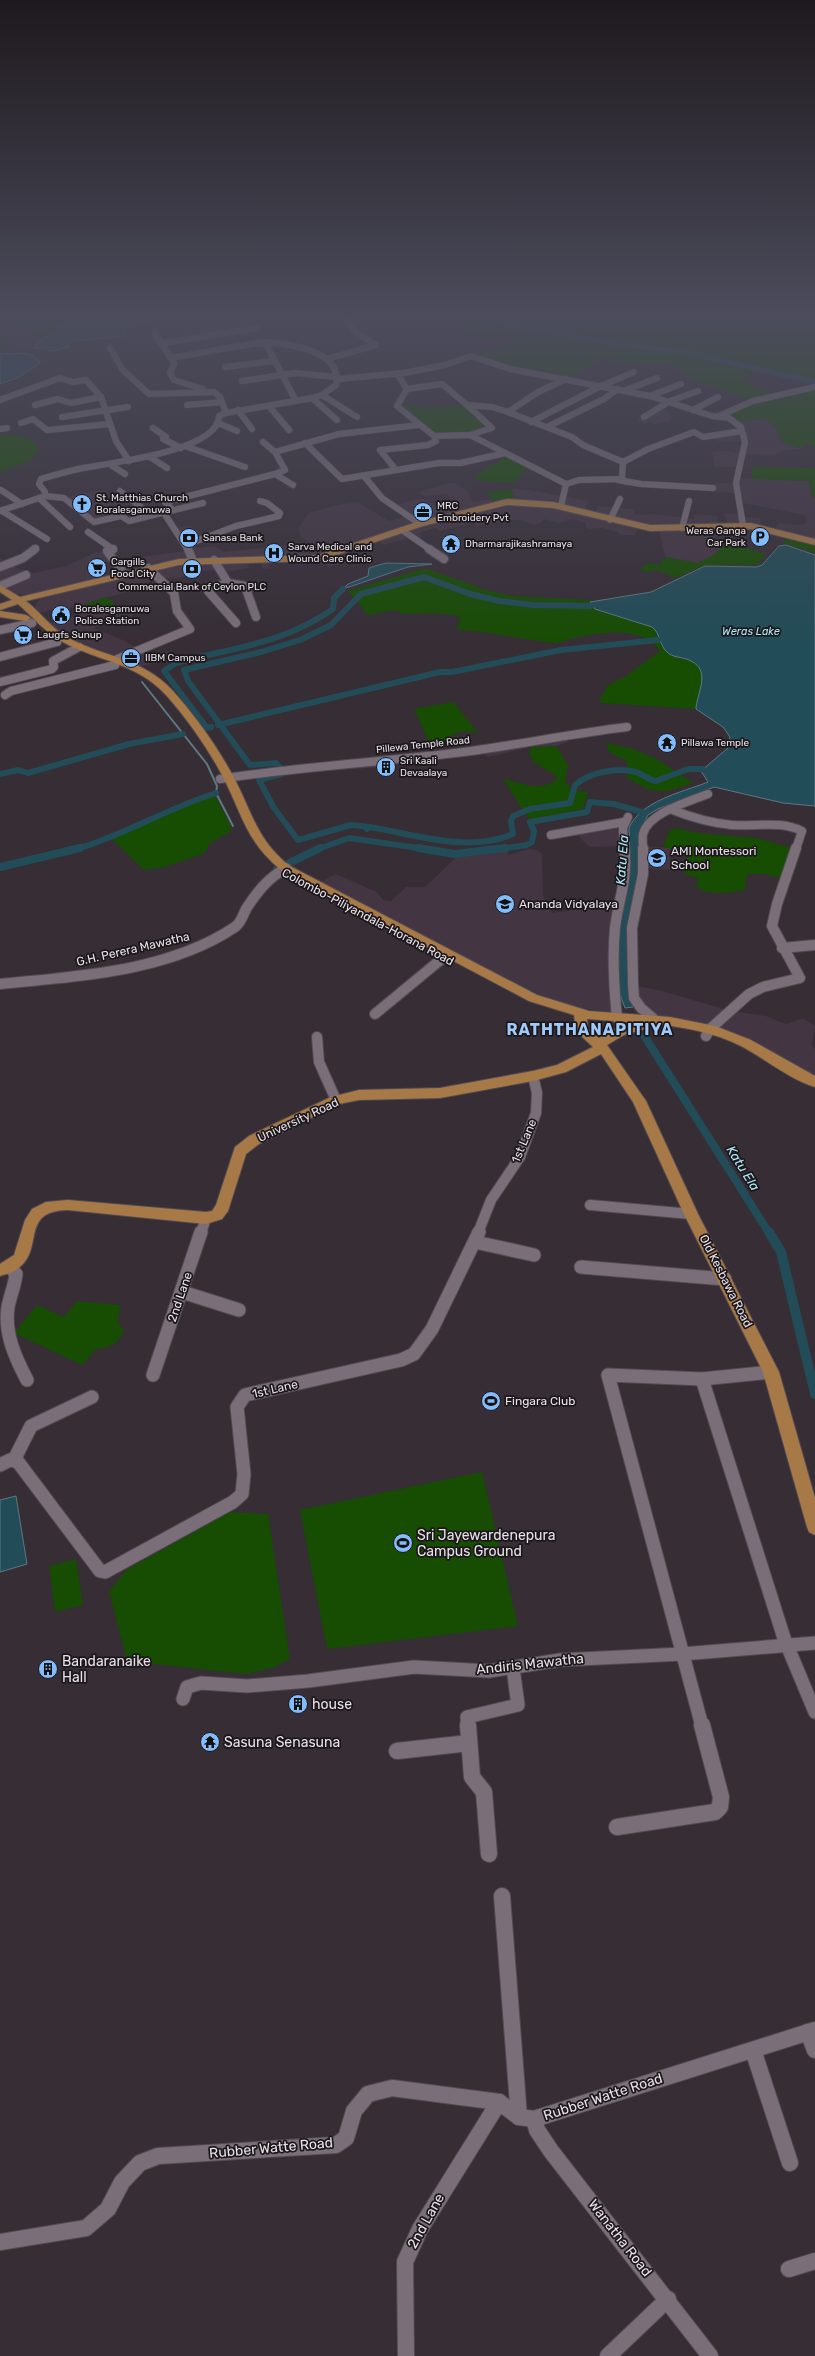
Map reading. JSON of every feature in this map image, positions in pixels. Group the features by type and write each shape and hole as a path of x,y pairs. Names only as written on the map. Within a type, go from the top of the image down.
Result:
{"main road":[{"path":"0,613 17,604 52,592 148,568 193,561 267,561 314,559 343,551 420,524 507,502 539,503 561,506 610,520 650,528 743,525 774,530 815,542"},
{"path":"1,593 37,597"},
{"name":"Colombo-Piliyandala-Horana Road","path":"1,593 17,604 57,642 115,662 134,672 155,688 228,778 245,837 278,866 415,940 517,999 554,1012 584,1020 649,1022"},
{"path":"0,613 31,618 37,597"},
{"path":"0,607 17,604"},
{"name":"Colombo-Piliyandala-Horana Road","path":"31,618 58,635 76,649"},
{"name":"Colombo-Piliyandala-Horana Road","path":"415,940 472,964 518,991 584,1020 617,1018 708,1032 746,1043 815,1082"},
{"name":"Old Kesbawa Road","path":"584,1020 603,1045 639,1102 691,1214 771,1372 815,1527"},
{"name":"University Road","path":"206,1218 216,1214 223,1207 240,1151 254,1140 336,1100 359,1095 440,1093 533,1076 561,1069 597,1050 619,1032 649,1022"},
{"name":"Colombo-Piliyandala-Horana Road","path":"708,1032 742,1048 815,1090"},
{"path":"6,1269 19,1261 32,1222 38,1212 47,1207 68,1205 206,1218"}],"street":[{"path":"44,426 50,430 91,426"},
{"path":"111,426 116,441 129,462"},
{"path":"42,497 45,492 38,484 41,479 60,473 129,462 183,447 211,431 215,426"},
{"path":"225,426 237,431"},
{"path":"286,426 289,430"},
{"path":"275,452 339,434 411,426"},
{"path":"420,426 434,436 470,435 492,428 490,426"},
{"path":"544,426 623,462"},
{"path":"739,426 742,431 744,454 736,483 736,493 743,525"},
{"path":"153,428 166,436 163,438 183,447 245,467"},
{"path":"623,462 648,449 694,432 703,437 742,431"},
{"path":"470,435 566,484 579,480 618,480 641,484 713,488"},
{"path":"396,470 380,450 428,445 436,441 434,436"},
{"path":"187,438 193,442"},
{"path":"173,510 165,502 229,484 241,483 275,474 284,470 275,452 263,442"},
{"path":"305,444 342,479 439,463 461,463 505,453"},
{"path":"150,457 167,468"},
{"path":"88,461 94,468"},
{"path":"618,480 622,478 623,462"},
{"path":"111,465 125,474"},
{"path":"275,474 292,485"},
{"path":"364,476 382,498 420,524"},
{"path":"561,506 566,484"},
{"path":"1,490 22,504"},
{"path":"120,491 151,515"},
{"path":"42,497 70,527"},
{"path":"1,511 42,497 64,498 94,522 121,516 129,521 203,503"},
{"path":"610,520 620,499"},
{"path":"186,545 236,526 279,516 280,513 272,506 260,501"},
{"path":"682,528 689,501"},
{"path":"1,511 47,539"},
{"path":"164,513 186,545 193,561"},
{"path":"402,530 444,559"},
{"path":"88,532 112,547 114,550 108,552 124,574"},
{"path":"0,567 23,558 36,548"},
{"path":"214,560 228,583"},
{"path":"5,695 11,691 115,662 190,629 177,611 174,593 148,568"},
{"path":"1,593 26,575"},
{"path":"236,623 208,591 209,588 228,583 245,586 256,617"},
{"path":"0,630 31,618"},
{"path":"0,657 57,642"},
{"path":"0,682 52,669 54,667 53,661 76,649"},
{"name":"Pillewa Temple Road","path":"228,778 265,772 471,752 567,734 627,727"},
{"path":"649,1022 634,998 632,928 644,874 643,833 653,819 670,809 708,794"},
{"path":"670,809 695,819 733,825 770,824 796,828 802,831 777,904 772,926 782,948 800,978 799,980 763,987 749,994 708,1032"},
{"path":"551,835 626,819 623,837 626,868 614,935 613,988 617,1018"},
{"name":"G.H. Perera Mawatha","path":"0,984 71,977 127,966 192,950 237,925 262,885 278,866"},
{"path":"782,948 815,945"},
{"path":"375,1014 444,957"},
{"path":"317,1037 319,1062 336,1100"},
{"name":"1st Lane","path":"14,1460 18,1462 100,1571 109,1571 233,1502 242,1494 244,1474 237,1407 245,1395 401,1360 414,1354 432,1329 475,1242 491,1200 520,1157 533,1121 537,1093 533,1076"},
{"path":"590,1205 691,1214"},
{"name":"2nd Lane","path":"153,1375 206,1218"},
{"path":"475,1242 534,1255"},
{"path":"581,1267 725,1279"},
{"path":"6,1269 16,1274 7,1308 7,1331 16,1361 27,1380"},
{"path":"182,1292 239,1310"},
{"path":"617,1827 715,1812 720,1807 720,1797 608,1375 702,1379 771,1372"},
{"path":"702,1379 788,1645 815,1712"},
{"path":"0,1465 14,1460 27,1431 31,1426 92,1397"},
{"name":"Andiris Mawatha","path":"183,1698 187,1687 201,1683 247,1686 336,1678 414,1667 464,1671 513,1668 560,1660 682,1654 815,1643"},
{"path":"489,1854 484,1792 472,1777 467,1717 518,1705 513,1668"},
{"path":"397,1751 469,1743"},
{"path":"502,1896 527,2118"},
{"path":"812,2031 815,2050"},
{"name":"Rubber Watte Road","path":"0,2242 86,2228 108,2208 122,2182 140,2162 158,2156 336,2145 346,2138 354,2111 368,2094 392,2088 499,2102 527,2118 812,2031"},
{"path":"753,2050 790,2162"},
{"name":"2nd Lane","path":"406,2356 405,2262 420,2229 499,2102"},
{"name":"Wanatha Road","path":"527,2118 551,2151 668,2299 710,2356"},
{"path":"788,2269 815,2261"},
{"path":"608,2356 668,2299"}],"shaded area":[{"path":"739,426 774,426 782,442 802,449 786,450 774,455 745,454 741,467 715,467 712,452 722,450 744,454 745,442 718,441 709,438 742,431"},
{"path":"738,478 809,481 811,495 815,498 815,542 774,530 779,523 804,525 807,521 805,515 738,502 736,493 716,492 713,488 714,483 736,483"},
{"path":"449,483 454,483 467,490 473,502 491,499 497,504 517,501 510,489 530,490 588,501 588,504 582,512 594,515 598,506 634,509 634,514 641,515 653,514 694,519 695,515 700,514 718,516 717,520 719,525 715,538 730,540 714,555 698,563 665,557 659,529 641,527 634,535 623,535 619,534 618,532 601,528 590,529 586,527 586,523 573,519 559,523 544,519 539,524 533,525 521,520 509,520 477,526 472,523 440,531 435,528 419,533 422,536 415,539 412,537 384,545 377,539 336,554 347,562 329,567 319,558 267,561 271,568 263,569 260,561 247,561 249,568 221,573 219,569 190,573 180,578 155,579 148,582 147,586 96,600 79,607 56,609 35,614 34,609 39,599 44,597 8,593 0,588 0,558 14,567 34,573 66,566 94,553 108,551 113,560 101,563 108,570 93,574 98,580 124,574 116,564 121,562 152,555 189,551 175,529 182,527 191,526 205,537 192,543 198,548 215,546 223,552 310,543 301,537 298,528 309,513 337,505 358,502 389,521 407,516 393,506 416,499 425,499 439,508 457,503 446,494 424,496 418,492"},
{"path":"98,490 105,494 109,501 118,502 126,508 123,515 97,522 77,509 94,504 92,500 87,499 71,503 64,498"},
{"path":"724,513 741,514 742,517 760,518 761,521 759,527 728,525"},
{"path":"127,605 133,611 133,616 118,619 94,628 125,641 147,654 168,651 172,658 137,668 79,647 46,624 84,613"},
{"path":"566,737 568,742 551,748 531,747 488,757 478,750"},
{"path":"379,760 381,767 278,775 282,774"},
{"path":"624,822 624,846 590,847 581,839 577,831"},
{"path":"509,846 508,855 528,849 537,850 542,854 543,895 552,913 588,908 610,909 617,914 614,1013 570,1006 523,988 321,882 336,874 377,892 383,900 391,901 406,887 425,887 464,850"},
{"name":"AMI Montessori School","path":"643,846 670,848 670,870 644,868"},
{"path":"633,985 662,991 731,1011 766,1016 786,1024 803,1018 815,1026 812,1045 815,1049 815,1078 733,1033 710,1025 644,1015"}],"green space":[{"path":"422,426 490,426 489,430 434,436"},
{"path":"774,426 815,426 815,447 805,443 802,449 782,442"},
{"path":"0,435 23,436 33,441 39,450 29,461 2,472 0,469"},
{"path":"509,455 528,465 515,483 478,481 475,477 484,469"},
{"path":"752,467 815,468 815,498 811,495 809,481 752,479"},
{"path":"510,489 517,501 496,503 486,492"},
{"path":"789,534 815,542 815,553 783,543"},
{"path":"727,543 766,554 757,565 705,565 676,578 656,570 647,572 639,569 649,563 659,565 665,557 698,563 714,555"},
{"path":"421,569 428,569 486,590 513,596 590,600 591,606 595,609 645,623 655,629 658,637 668,652 675,657 694,663 699,668 702,682 696,709 601,703 599,700 608,685 626,676 660,651 643,637 621,632 597,634 554,643 482,632 457,630 460,616 436,613 402,614 397,610 368,615 348,591"},
{"path":"106,597 113,602 116,607 84,613 84,610 79,607"},
{"path":"453,702 478,733 459,732 451,736 446,743 432,748 414,709"},
{"path":"606,743 633,749 655,758 693,783 668,791 647,789 627,778 627,761 609,752"},
{"path":"556,746 568,765 565,782 573,790 588,792 583,809 529,819 503,779 530,786 551,783 558,778 535,763 529,755 531,747"},
{"path":"216,793 215,796 231,826 230,832 210,843 205,853 165,867 144,870 111,838 174,808"},
{"path":"676,828 699,833 757,838 796,849 785,880 766,874 749,874 746,878 745,890 726,893 707,892 697,887 698,878 684,874 687,851 663,847 669,831"},
{"path":"77,1301 120,1305 118,1324 124,1330 116,1342 110,1346 96,1349 82,1365 14,1333 37,1305 64,1317"},
{"name":"Sri Jayewardenepura Campus Ground","path":"482,1472 518,1626 327,1649 300,1510"},
{"path":"230,1512 268,1514 290,1659 273,1668 245,1674 127,1661 109,1592 126,1570"},
{"path":"76,1559 83,1605 55,1612 49,1566"}],"water":[{"name":"Weras Lake","path":"786,545 815,555 815,806 783,803 714,787 658,809 648,815 639,833 642,867 631,998 633,1007 625,1008 617,974 617,957 618,939 630,868 629,828 642,811 652,804 708,782 701,771 728,748 730,737 723,727 696,709 702,677 701,671 697,665 691,661 668,653 663,647 657,632 652,627 595,609 590,602 651,592 705,566 756,567 762,565 779,546"},
{"path":"386,563 432,564 408,567 343,589 348,584 368,576 369,568"},
{"path":"16,1496 27,1564 0,1572 0,1500"}],"waterway":[{"path":"220,724 188,681 184,670 261,652 300,640 331,625 361,594 424,577 470,594 499,601 533,605 591,606"},
{"path":"211,727 207,728 164,671 176,663 257,644 295,630 314,621 333,609 334,598 343,589"},
{"path":"220,724 440,672 452,672 561,650 658,640"},
{"path":"142,682 207,764 217,786 216,793 233,826"},
{"path":"220,724 250,765 276,763 282,769"},
{"path":"0,774 18,770 28,773 129,744 183,734"},
{"path":"370,827 442,841 478,842 496,839 513,834 511,821 513,816 530,809 570,803 575,785 596,774 612,770 621,770 636,772 656,781 688,769 702,769"},
{"path":"282,774 259,780 274,808 298,840 351,825 370,827"},
{"path":"80,848 216,793"},
{"path":"499,849 527,845 532,842 534,831 530,822 587,812 590,802 614,804 645,813"},
{"path":"318,849 349,838 425,849"},
{"path":"0,867 80,848"},
{"path":"277,869 320,848"},
{"path":"418,848 455,854 505,848"},
{"name":"Katu Ela","path":"645,1037 769,1233"},
{"path":"769,1232 781,1252 815,1394"}],"place":[{"name":"St. Matthias Church Boralesgamuwa","path":"82,504"},
{"name":"MRC Embroidery Pvt","path":"423,512"},
{"name":"Weras Ganga Car Park","path":"760,537"},
{"name":"Sanasa Bank","path":"189,538"},
{"name":"Dharmarajikashramaya","path":"451,544"},
{"name":"Sarva Medical and Wound Care Clinic","path":"274,553"},
{"name":"Cargills Food City","path":"97,568"},
{"name":"Commercial Bank of Ceylon PLC","path":"192,569"},
{"name":"Boralesgamuwa Police Station","path":"61,615"},
{"name":"Laugfs Sunup","path":"23,635"},
{"name":"IIBM Campus","path":"131,658"},
{"name":"Pillawa Temple","path":"667,743"},
{"name":"Sri Kaali Devaalaya","path":"386,767"},
{"name":"AMI Montessori School","path":"657,858"},
{"name":"Ananda Vidyalaya","path":"505,904"},
{"name":"Fingara Club","path":"491,1401"},
{"name":"Sri Jayewardenepura Campus Ground","path":"403,1543"},
{"name":"Bandaranaike Hall","path":"48,1669"},
{"name":"house","path":"298,1704"},
{"name":"Sasuna Senasuna","path":"210,1742"}],"district":[{"name":"RATHTHANAPITIYA","path":"590,1029"}]}
